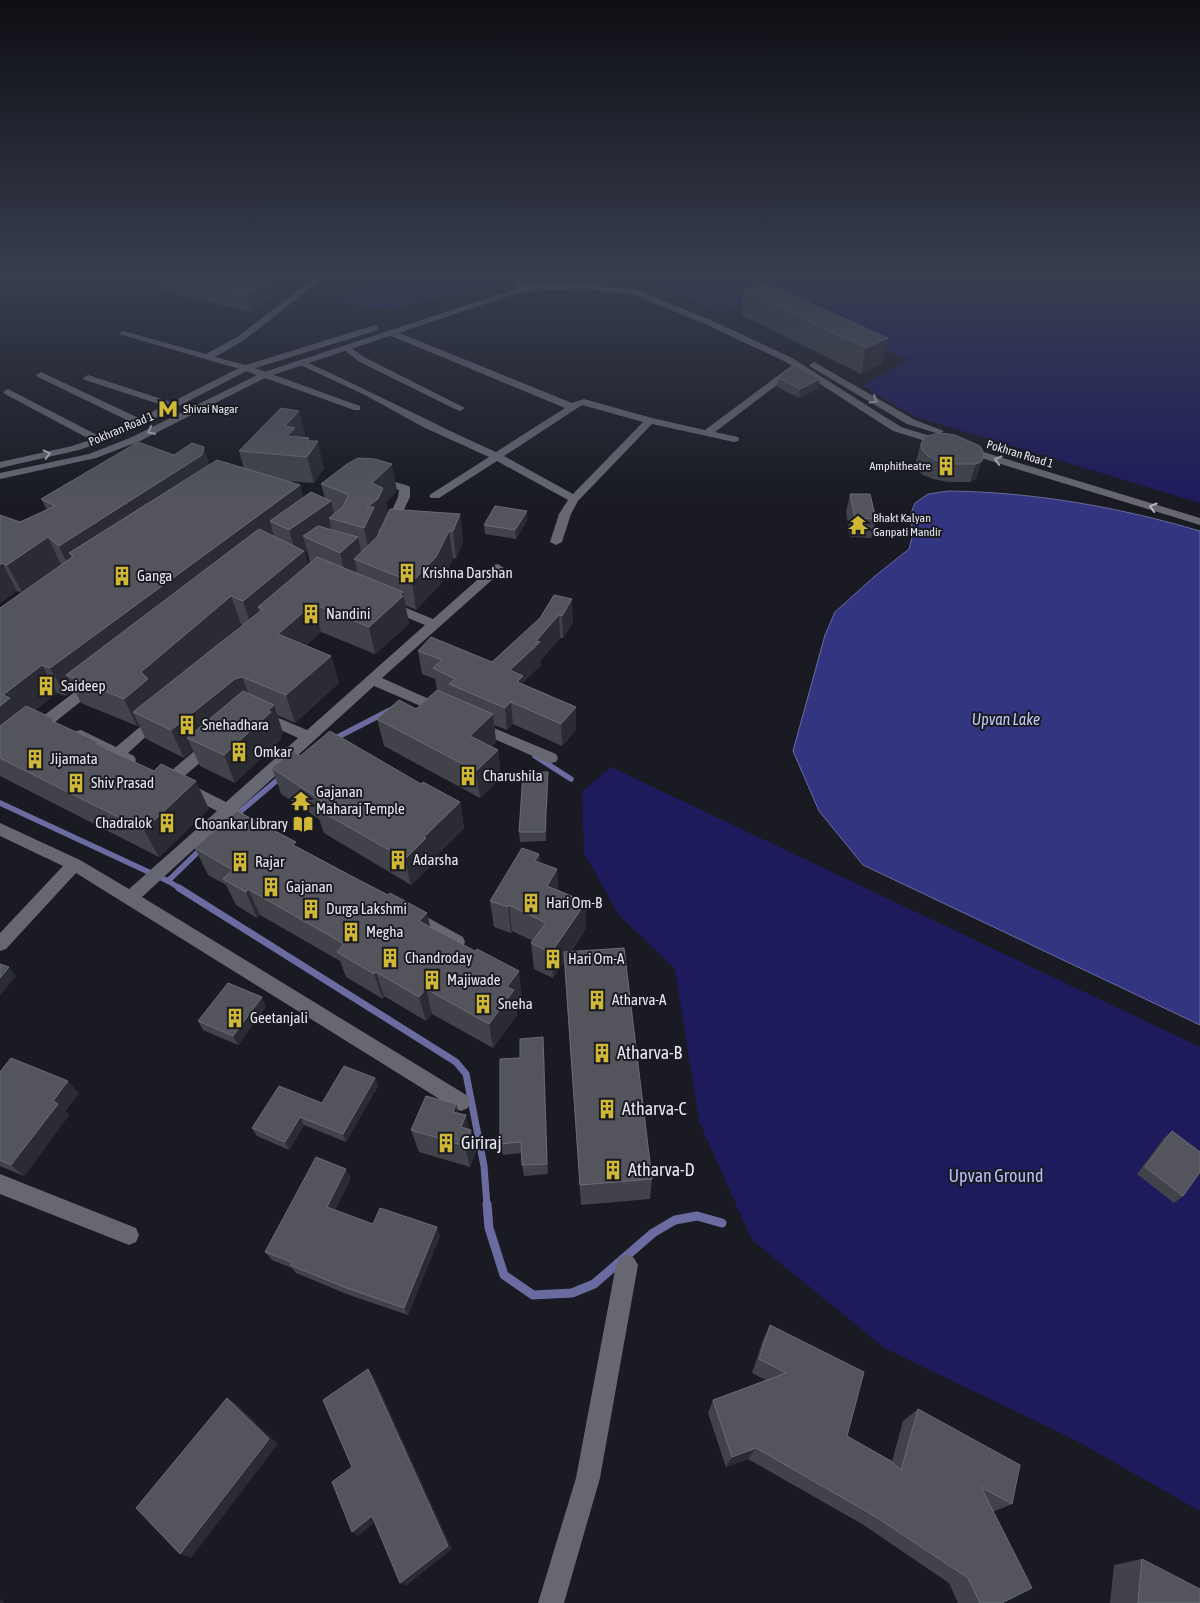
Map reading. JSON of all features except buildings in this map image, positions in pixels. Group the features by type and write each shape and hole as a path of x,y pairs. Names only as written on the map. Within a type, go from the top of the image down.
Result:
{"street":[{"path":"185,351 246,368 357,408"},
{"path":"208,357 219,351"},
{"name":"Pokhran Road 1","path":"0,466 75,448 99,440 246,368 304,351"},
{"name":"Pokhran Road 1","path":"0,476 92,456 136,439 264,374 338,351"},
{"path":"351,351 361,359 460,408"},
{"path":"435,351 572,407"},
{"name":"Pokhran Road 1","path":"768,351 797,365 898,429 1200,522"},
{"name":"Pokhran Road 1","path":"788,351 911,422 1181,505"},
{"path":"301,363 498,457 574,499"},
{"path":"707,433 797,365"},
{"path":"41,375 139,422"},
{"path":"88,378 171,406"},
{"path":"8,392 99,440"},
{"path":"435,496 498,457 572,407 584,402 650,421 734,439"},
{"path":"556,542 565,514 574,499 650,421"},
{"path":"898,429 911,422"},
{"path":"365,480 381,481 406,488 404,497 385,539"},
{"path":"130,898 498,568"},
{"path":"375,599 434,624"},
{"path":"28,735 103,676"},
{"path":"373,680 551,758"},
{"path":"117,754 168,710"},
{"path":"251,711 330,743"},
{"path":"49,719 253,824"},
{"path":"170,780 221,736"},
{"path":"0,829 74,864 461,1102"},
{"path":"0,944 74,864"},
{"path":"404,911 471,950"},
{"path":"0,1184 129,1235"},
{"path":"551,1603 588,1478 627,1265"}],"green space":[{"path":"887,351 1200,351 1200,503 913,416 863,385 909,360"},
{"name":"Upvan Ground","path":"611,767 1200,1047 1200,1511 1075,1440 886,1349 752,1240 699,1121 675,969 619,915 584,853 582,792"}],"water":[{"name":"Upvan Lake","path":"948,491 1012,494 1076,502 1169,522 1200,531 1200,1025 863,865 819,811 793,751 825,635 835,612 909,549 913,534 910,516 915,503 928,494"}],"waterway":[{"path":"334,739 390,710"},
{"path":"535,756 571,779"},
{"path":"235,816 282,776"},
{"path":"0,803 168,881"},
{"path":"168,881 202,848"},
{"path":"168,881 181,889"},
{"path":"179,888 456,1062 466,1074 484,1166 487,1206"},
{"path":"487,1204 489,1228 504,1275 533,1295 572,1293 594,1284 653,1233 675,1220 697,1216 722,1223"}],"place":[{"name":"Shivai Nagar","path":"168,409"},
{"name":"Amphitheatre","path":"946,466"},
{"name":"Bhakt Kalyan Ganpati Mandir","path":"858,525"},
{"name":"Krishna Darshan","path":"407,573"},
{"name":"Ganga","path":"122,576"},
{"name":"Nandini","path":"311,614"},
{"name":"Saideep","path":"46,686"},
{"name":"Snehadhara","path":"187,725"},
{"name":"Omkar","path":"239,752"},
{"name":"Jijamata","path":"35,759"},
{"name":"Charushila","path":"468,776"},
{"name":"Shiv Prasad","path":"76,783"},
{"name":"Gajanan Maharaj Temple","path":"301,801"},
{"name":"Chadralok","path":"167,823"},
{"name":"Choankar Library","path":"303,824"},
{"name":"Adarsha","path":"398,860"},
{"name":"Rajar","path":"240,862"},
{"name":"Gajanan","path":"271,887"},
{"name":"Hari Om-B","path":"531,903"},
{"name":"Durga Lakshmi","path":"311,909"},
{"name":"Megha","path":"351,932"},
{"name":"Chandroday","path":"390,958"},
{"name":"Hari Om-A","path":"553,959"},
{"name":"Majiwade","path":"432,980"},
{"name":"Atharva-A","path":"597,1000"},
{"name":"Sneha","path":"483,1004"},
{"name":"Geetanjali","path":"235,1018"},
{"name":"Atharva-B","path":"602,1053"},
{"name":"Atharva-C","path":"607,1109"},
{"name":"Giriraj","path":"446,1143"},
{"name":"Atharva-D","path":"613,1170"}]}
